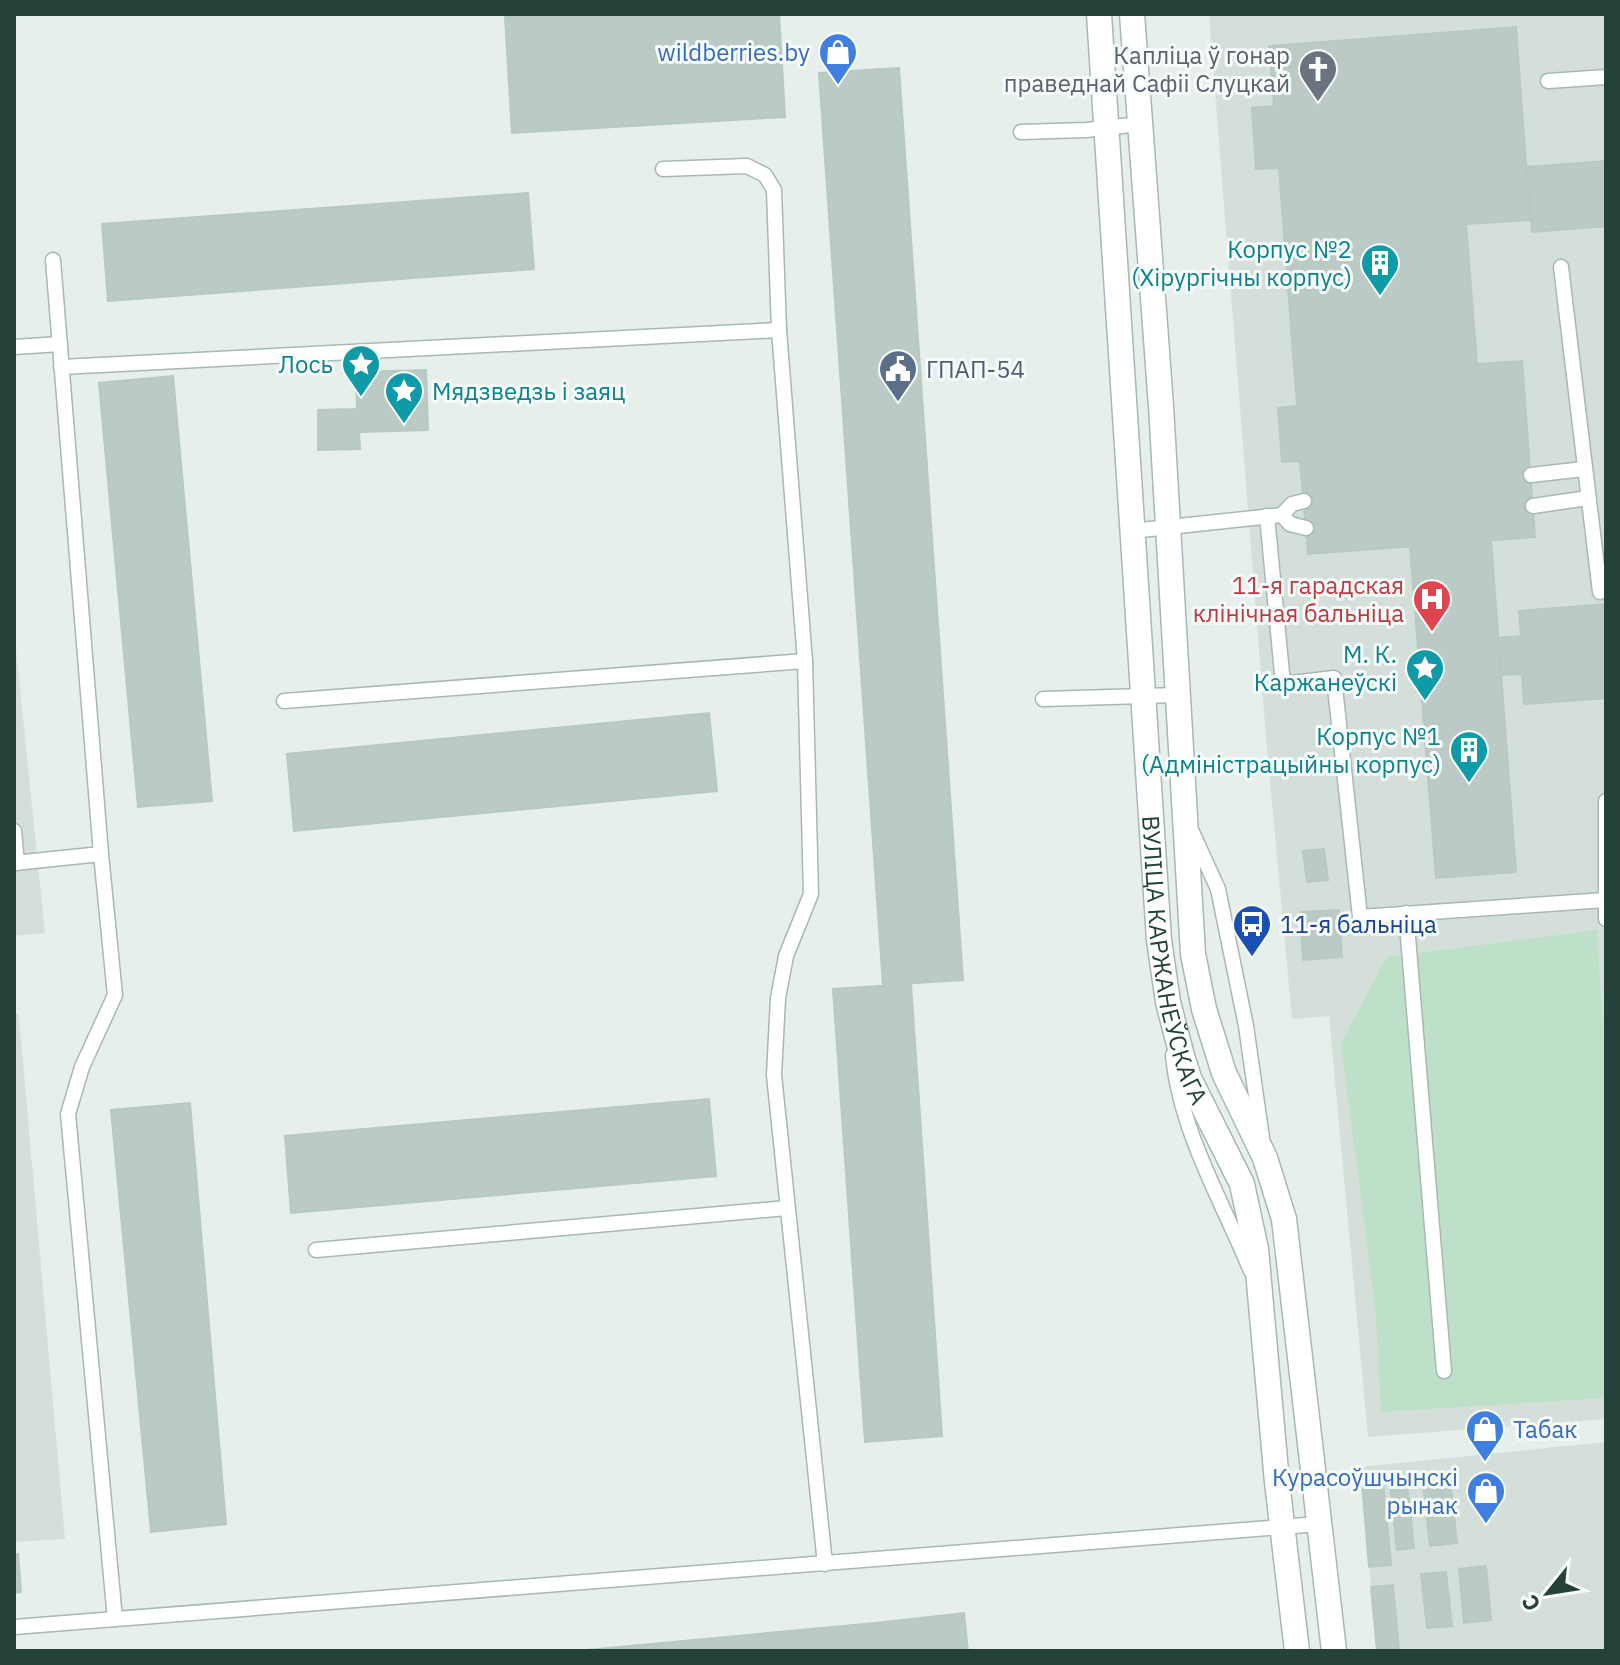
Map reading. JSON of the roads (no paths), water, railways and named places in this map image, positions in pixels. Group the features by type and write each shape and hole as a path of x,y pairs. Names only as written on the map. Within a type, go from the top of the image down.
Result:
{"street":[{"name":"ВУЛІЦА КАРЖАНЕЎСКАГА","path":"1099,14 1159,940 1168,1002 1189,1078 1242,1184 1256,1249 1277,1482 1297,1651"},
{"name":"ВУЛІЦА КАРЖАНЕЎСКАГА","path":"1132,14 1168,527 1193,954 1204,1009 1224,1073 1265,1158 1284,1219 1334,1651"}],"lane":[{"path":"1548,81 1606,77"},
{"path":"1021,132 1140,124"},
{"path":"663,169 747,166 765,175 774,190 779,330 805,661 811,894 786,956 778,998 774,1075 825,1564"},
{"path":"53,260 115,995 82,1067 68,1114 115,1619"},
{"path":"1561,267 1600,592"},
{"path":"61,367 779,330"},
{"path":"14,347 60,344"},
{"path":"1531,475 1584,469"},
{"path":"1533,506 1588,498"},
{"path":"1132,531 1274,516 1292,504 1304,501"},
{"path":"1274,516 1306,528"},
{"path":"1274,516 1283,684 1334,678 1360,917 1605,900"},
{"path":"284,701 805,661"},
{"path":"1043,699 1177,695"},
{"path":"1606,801 1606,919"},
{"path":"1184,815 1218,889 1246,1026 1265,1158"},
{"path":"14,831 16,863 101,854"},
{"path":"1406,913 1444,1371"},
{"path":"316,1250 787,1208"},
{"path":"14,1627 1319,1524"}],"place":[{"name":"wildberries.by","path":"838,86"},
{"name":"Капліца ў гонар праведнай Сафіі Слуцкай","path":"1318,103"},
{"name":"Корпус №2 (Хірургічны корпус)","path":"1380,297"},
{"name":"Лось","path":"361,398"},
{"name":"ГПАП-54","path":"898,403"},
{"name":"Мядзведзь і заяц","path":"404,425"},
{"name":"11-я гарадская клінічная бальніца","path":"1432,633"},
{"name":"М. К. Каржанеўскі","path":"1425,702"},
{"name":"Корпус №1 (Адміністрацыйны корпус)","path":"1469,784"},
{"name":"11-я бальніца","path":"1252,958"},
{"name":"Табак","path":"1485,1463"},
{"name":"Курасоўшчынскі рынак","path":"1486,1525"}]}
